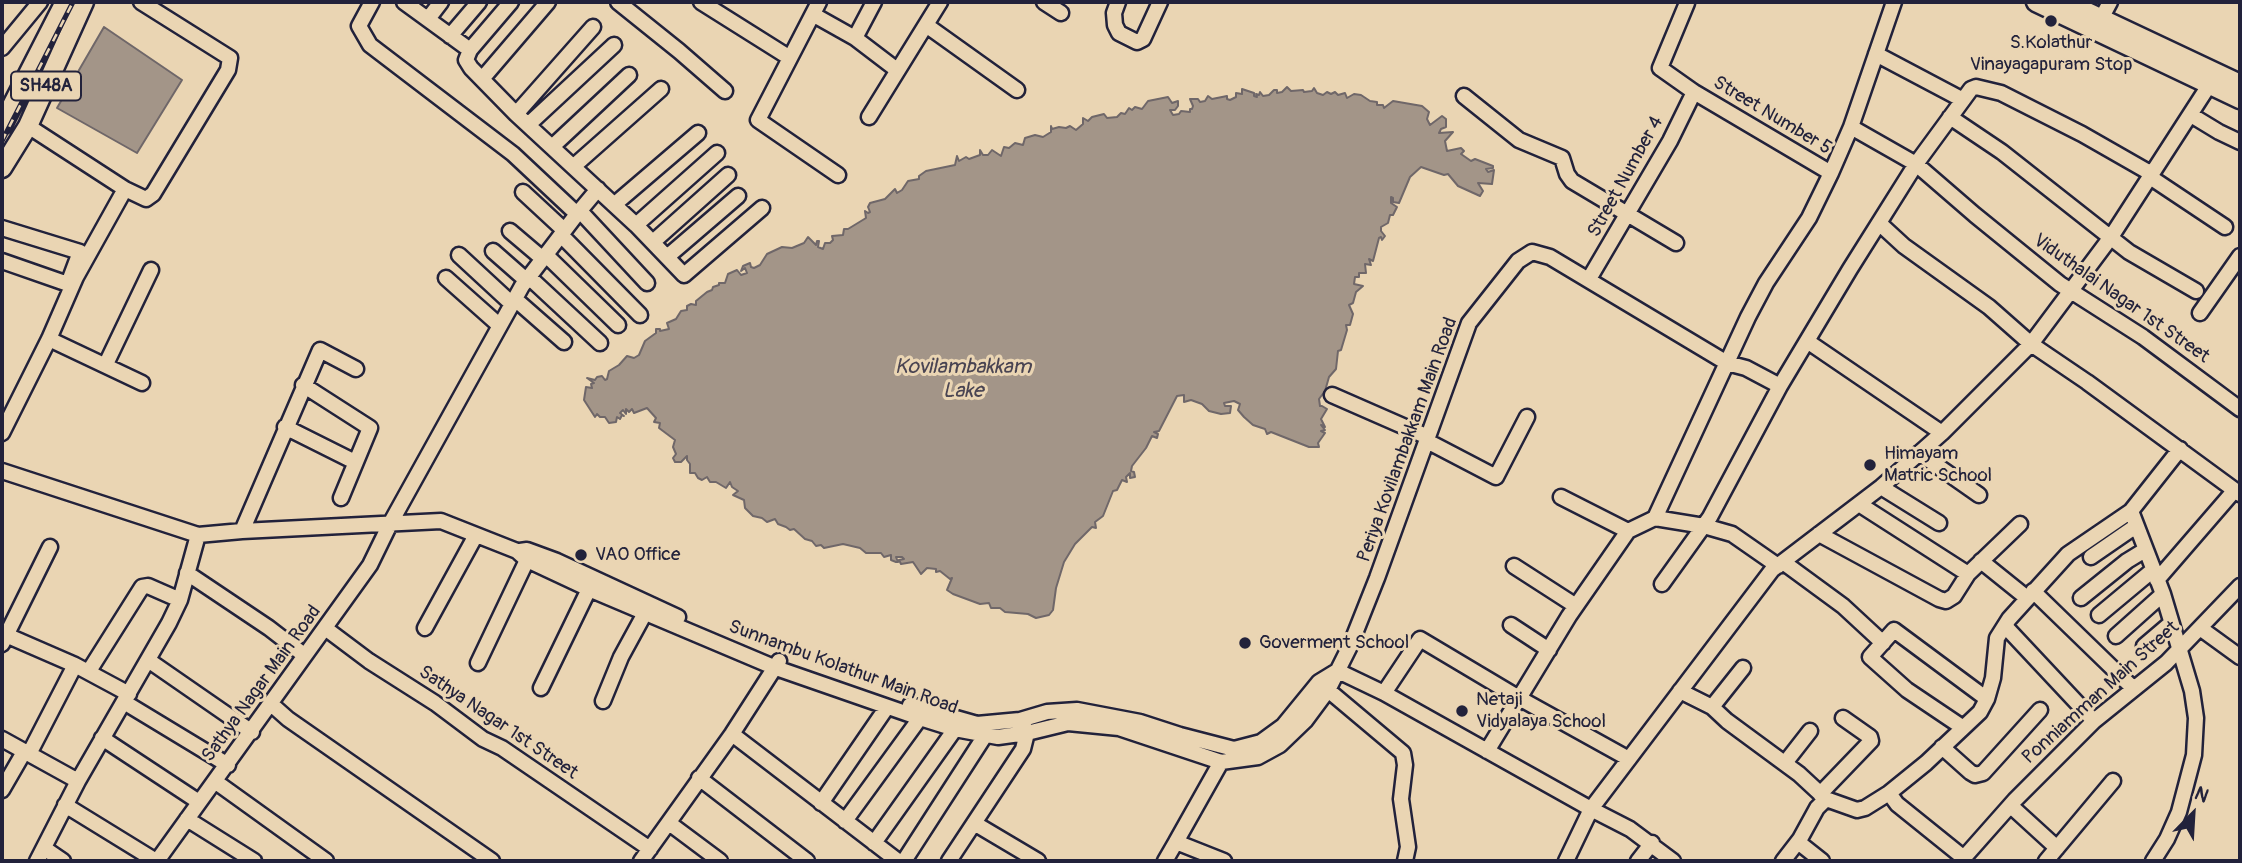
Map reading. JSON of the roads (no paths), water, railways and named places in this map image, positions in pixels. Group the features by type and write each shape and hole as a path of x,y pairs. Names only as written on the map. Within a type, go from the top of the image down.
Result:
{"main road":[{"name":"SH48A","path":"2,125 65,2"},
{"name":"SH48A","path":"2,168 28,126 84,2"},
{"path":"2036,2 2213,79 2240,84"},
{"path":"2066,2 2213,79 2240,99"}],"street":[{"path":"2,48 40,2"},
{"path":"28,126 125,189 146,199 153,194 228,69 230,58 141,2"},
{"path":"372,2 359,26 370,45 513,154 578,213 647,283"},
{"path":"404,2 470,50"},
{"path":"428,19 441,2"},
{"path":"450,36 480,2"},
{"path":"510,2 470,50 466,60 516,114 615,204 684,275 762,208"},
{"path":"482,79 548,2"},
{"path":"618,2 724,90"},
{"path":"701,2 723,7 790,58"},
{"path":"855,38 874,2"},
{"path":"869,117 940,2"},
{"path":"1044,2 1061,13"},
{"path":"1118,2 1114,13 1115,25 1119,33 1137,42 1143,39 1160,2"},
{"path":"1655,518 1748,317 1766,283 1810,218 1831,173 1851,127 1894,2"},
{"path":"2101,19 2110,2"},
{"name":"Street Number 5","path":"1687,3 1660,68 1694,92 1831,173"},
{"path":"838,175 758,120 816,8 897,70"},
{"path":"926,25 1017,90"},
{"path":"516,114 593,27"},
{"path":"528,124 614,44"},
{"path":"1877,54 1963,100"},
{"path":"553,146 629,75"},
{"path":"1566,861 1591,809 1772,570 1881,487 1942,433 2031,344 2111,237 2213,79"},
{"path":"1662,584 1704,526 1780,386 1916,164 1963,100 1976,87 2001,93 2082,134 2151,176 2225,227"},
{"path":"574,166 661,89"},
{"name":"Street Number 4","path":"1589,279 1670,141 1694,92"},
{"path":"1464,96 1520,140 1562,158 1572,181 1676,243"},
{"path":"2191,115 2240,142"},
{"path":"1950,117 1969,128 2129,252 2196,291"},
{"name":"Viduthalai Nagar 1st Street","path":"1851,127 1916,164 1975,215 2070,290 2143,337 2240,408"},
{"path":"615,204 698,133"},
{"path":"636,225 718,153"},
{"path":"653,242 728,175"},
{"path":"2,433 49,339 76,277 125,189"},
{"name":"Sathya Nagar Main Road","path":"157,861 370,565 513,301 527,279 598,189"},
{"path":"523,192 640,315"},
{"path":"667,257 738,196"},
{"path":"1879,223 1904,246 1990,307 2031,344 2237,492 2155,575 2099,615"},
{"path":"2,228 80,252 68,284 2,261"},
{"path":"510,231 544,257 618,325"},
{"path":"493,251 600,343"},
{"name":"Periya Kovilambakkam Main Road","path":"1338,671 1377,578 1469,323 1518,261 1532,252 1550,257 1727,363 1746,368 1780,386"},
{"path":"459,255 564,342"},
{"path":"2200,313 2240,256"},
{"path":"106,364 150,270"},
{"path":"446,278 500,326"},
{"path":"49,339 142,383"},
{"path":"1807,341 1942,433"},
{"path":"242,531 320,350 356,369"},
{"path":"303,385 370,428 341,498"},
{"path":"1332,395 1427,439 1496,477 1527,416"},
{"path":"285,427 355,462"},
{"path":"1680,691 1712,707 1823,797 1857,810 1865,808 1889,793 1926,763 1979,712 1987,699 1993,678 1997,638 2005,626 2030,594 2068,554 2131,511 2180,449"},
{"path":"1919,453 1979,495"},
{"name":"Sunnambu Kolathur Main Road","path":"2,471 198,535 442,521 589,589 645,613 694,629"},
{"path":"1881,487 1939,523"},
{"path":"1561,497 1628,531"},
{"path":"1859,504 1968,574"},
{"path":"2131,511 2163,594 2192,691 2196,718 2194,755 2179,812 2153,861"},
{"path":"1487,751 1576,606 1628,531 1655,518 1704,526 1732,534 1843,606 1883,643"},
{"path":"1819,534 1938,599 1947,601 1954,596 1968,574 2020,524"},
{"path":"2091,557 2136,526"},
{"path":"63,861 40,855 78,780 180,600 198,535"},
{"path":"425,628 476,535"},
{"path":"50,547 4,640 89,671 228,765"},
{"name":"Sunnambu Kolathur Main Road","path":"522,556 527,550 558,561 694,629 887,707 956,729 998,737 1025,726 1047,712 1077,710 1140,722 1234,749 1261,742 1283,726 1319,682 1338,671"},
{"path":"2081,598 2145,550"},
{"path":"478,663 522,556"},
{"path":"1981,561 2030,594 2134,689"},
{"path":"1514,566 1576,606"},
{"path":"187,573 258,620 304,655"},
{"path":"89,671 142,587 148,586 180,600"},
{"name":"Ponniamman Main Street","path":"1962,860 2094,721 2179,649 2240,586"},
{"path":"541,688 589,589"},
{"path":"2116,636 2163,594"},
{"path":"603,701 621,657 645,613"},
{"path":"2144,646 2171,623"},
{"path":"1511,625 1549,650"},
{"path":"2005,626 2094,721"},
{"name":"Sathya Nagar 1st Street","path":"325,628 484,739 502,748 650,849"},
{"path":"2200,628 2240,657"},
{"path":"1962,727 1907,690 1870,657 1894,630 1987,699"},
{"path":"1384,693 1420,639 1629,759"},
{"path":"148,660 252,732"},
{"path":"641,861 732,734 778,664"},
{"name":"Sunnambu Kolathur Main Road","path":"778,664 976,724 1025,726 1068,723 1119,728 1221,762 1258,757 1280,746 1306,721 1338,671"},
{"path":"2,790 75,665"},
{"path":"1712,707 1743,667"},
{"path":"1338,671 1384,693 1630,829 1673,861"},
{"path":"1328,690 1403,753 1405,765 1401,799 1408,847 1405,861"},
{"path":"270,703 288,719 492,861"},
{"path":"821,803 887,707"},
{"path":"1942,747 1970,772 1975,775 1983,773 2040,710"},
{"path":"845,821 920,718"},
{"path":"1783,861 1798,842 1823,797 1871,741 1870,737 1843,718"},
{"path":"950,861 1023,749 1025,726"},
{"path":"874,843 956,729"},
{"path":"1784,763 1810,731"},
{"path":"732,734 898,861"},
{"path":"904,861 986,734"},
{"path":"102,738 199,802"},
{"path":"2,739 78,780"},
{"path":"1165,861 1221,762"},
{"path":"699,778 807,861"},
{"path":"2046,861 2113,781"},
{"path":"216,782 326,861"},
{"path":"1889,793 1897,804 1962,860"},
{"path":"65,805 157,861"},
{"path":"2011,806 2057,848"},
{"path":"187,818 254,861"},
{"path":"669,823 720,861"},
{"path":"974,823 1038,861"},
{"path":"1176,842 1224,861"},
{"path":"1798,842 1822,861"},
{"path":"1638,861 1652,843"}],"water":[{"path":"104,27 182,80 137,153 57,108"},
{"name":"Kovilambakkam Lake","path":"1287,87 1291,91 1304,92 1314,88 1317,93 1323,95 1327,92 1335,92 1338,95 1345,93 1347,98 1354,94 1361,95 1377,102 1377,105 1383,105 1384,108 1393,101 1422,106 1429,112 1427,119 1430,125 1442,116 1446,119 1446,127 1439,133 1453,132 1445,141 1447,151 1461,148 1464,151 1461,154 1471,161 1475,159 1493,166 1486,169 1488,172 1494,170 1492,184 1478,183 1483,191 1480,196 1458,186 1448,174 1421,167 1410,177 1399,203 1393,202 1391,197 1391,203 1397,207 1393,215 1390,215 1388,223 1381,227 1385,236 1382,240 1379,238 1373,261 1369,259 1371,265 1365,264 1366,273 1359,273 1359,277 1355,277 1354,284 1363,286 1349,305 1353,314 1350,325 1346,325 1336,369 1329,377 1325,391 1319,399 1320,406 1327,409 1321,419 1325,430 1321,431 1325,433 1318,443 1319,447 1309,447 1271,432 1267,434 1265,429 1253,425 1244,417 1238,410 1240,404 1234,401 1224,403 1225,406 1231,406 1230,413 1221,414 1209,411 1202,404 1191,400 1184,402 1184,395 1177,396 1159,431 1154,432 1158,434 1157,438 1152,436 1132,466 1131,471 1135,477 1130,478 1130,473 1126,477 1127,482 1122,480 1117,490 1113,491 1103,516 1095,522 1096,528 1092,527 1075,544 1064,562 1053,610 1049,615 1036,618 1028,614 1005,612 1000,608 991,608 989,603 980,604 953,594 947,590 952,578 940,571 936,572 936,569 927,568 921,574 913,562 901,564 899,560 904,559 902,557 896,557 896,562 891,560 891,555 884,557 881,553 866,553 860,548 843,544 824,548 821,545 816,546 794,529 790,530 778,524 775,519 767,522 753,516 745,508 744,500 733,495 738,491 730,482 726,488 716,482 710,482 707,477 702,480 695,473 690,473 687,456 681,462 675,462 675,440 659,428 660,423 654,422 656,418 647,408 634,413 632,409 629,412 626,409 626,414 623,410 620,413 624,416 609,423 605,417 597,414 595,417 584,400 586,387 592,388 591,384 594,383 587,378 595,380 602,376 607,379 609,371 627,356 634,358 639,355 645,341 656,333 656,329 669,329 667,323 676,319 681,311 687,310 687,306 696,305 696,301 713,287 725,283 728,274 737,270 741,275 747,273 745,268 741,271 743,266 750,263 754,268 760,265 767,254 782,247 792,248 804,243 808,237 816,245 819,241 818,247 823,249 825,243 833,240 832,236 843,235 844,229 866,218 865,211 870,212 870,203 885,199 895,189 897,193 908,181 919,179 926,171 955,165 957,156 959,161 980,155 980,150 983,155 988,155 992,150 1001,156 1004,147 1009,148 1015,143 1023,145 1025,138 1035,135 1043,137 1051,132 1051,126 1052,129 1070,126 1076,130 1083,124 1083,118 1088,121 1104,114 1107,118 1117,117 1121,113 1125,114 1129,108 1142,109 1148,101 1168,97 1172,103 1178,101 1175,110 1170,110 1173,115 1181,111 1190,112 1193,106 1190,99 1198,99 1200,102 1205,101 1208,96 1212,99 1227,96 1230,100 1236,97 1236,93 1242,94 1242,89 1254,93 1257,97 1256,94 1259,95 1260,92 1263,96 1269,95 1274,90 1277,90 1277,93 1282,92"}],"railway":[{"path":"2,141 73,2"}],"place":[{"name":"S.Kolathur Vinayagapuram Stop","path":"2051,21"},
{"name":"Himayam Matric School","path":"1870,465"},
{"name":"VAO Office","path":"581,555"},
{"name":"Goverment School","path":"1245,643"},
{"name":"Netaji Vidyalaya School","path":"1462,711"}]}
